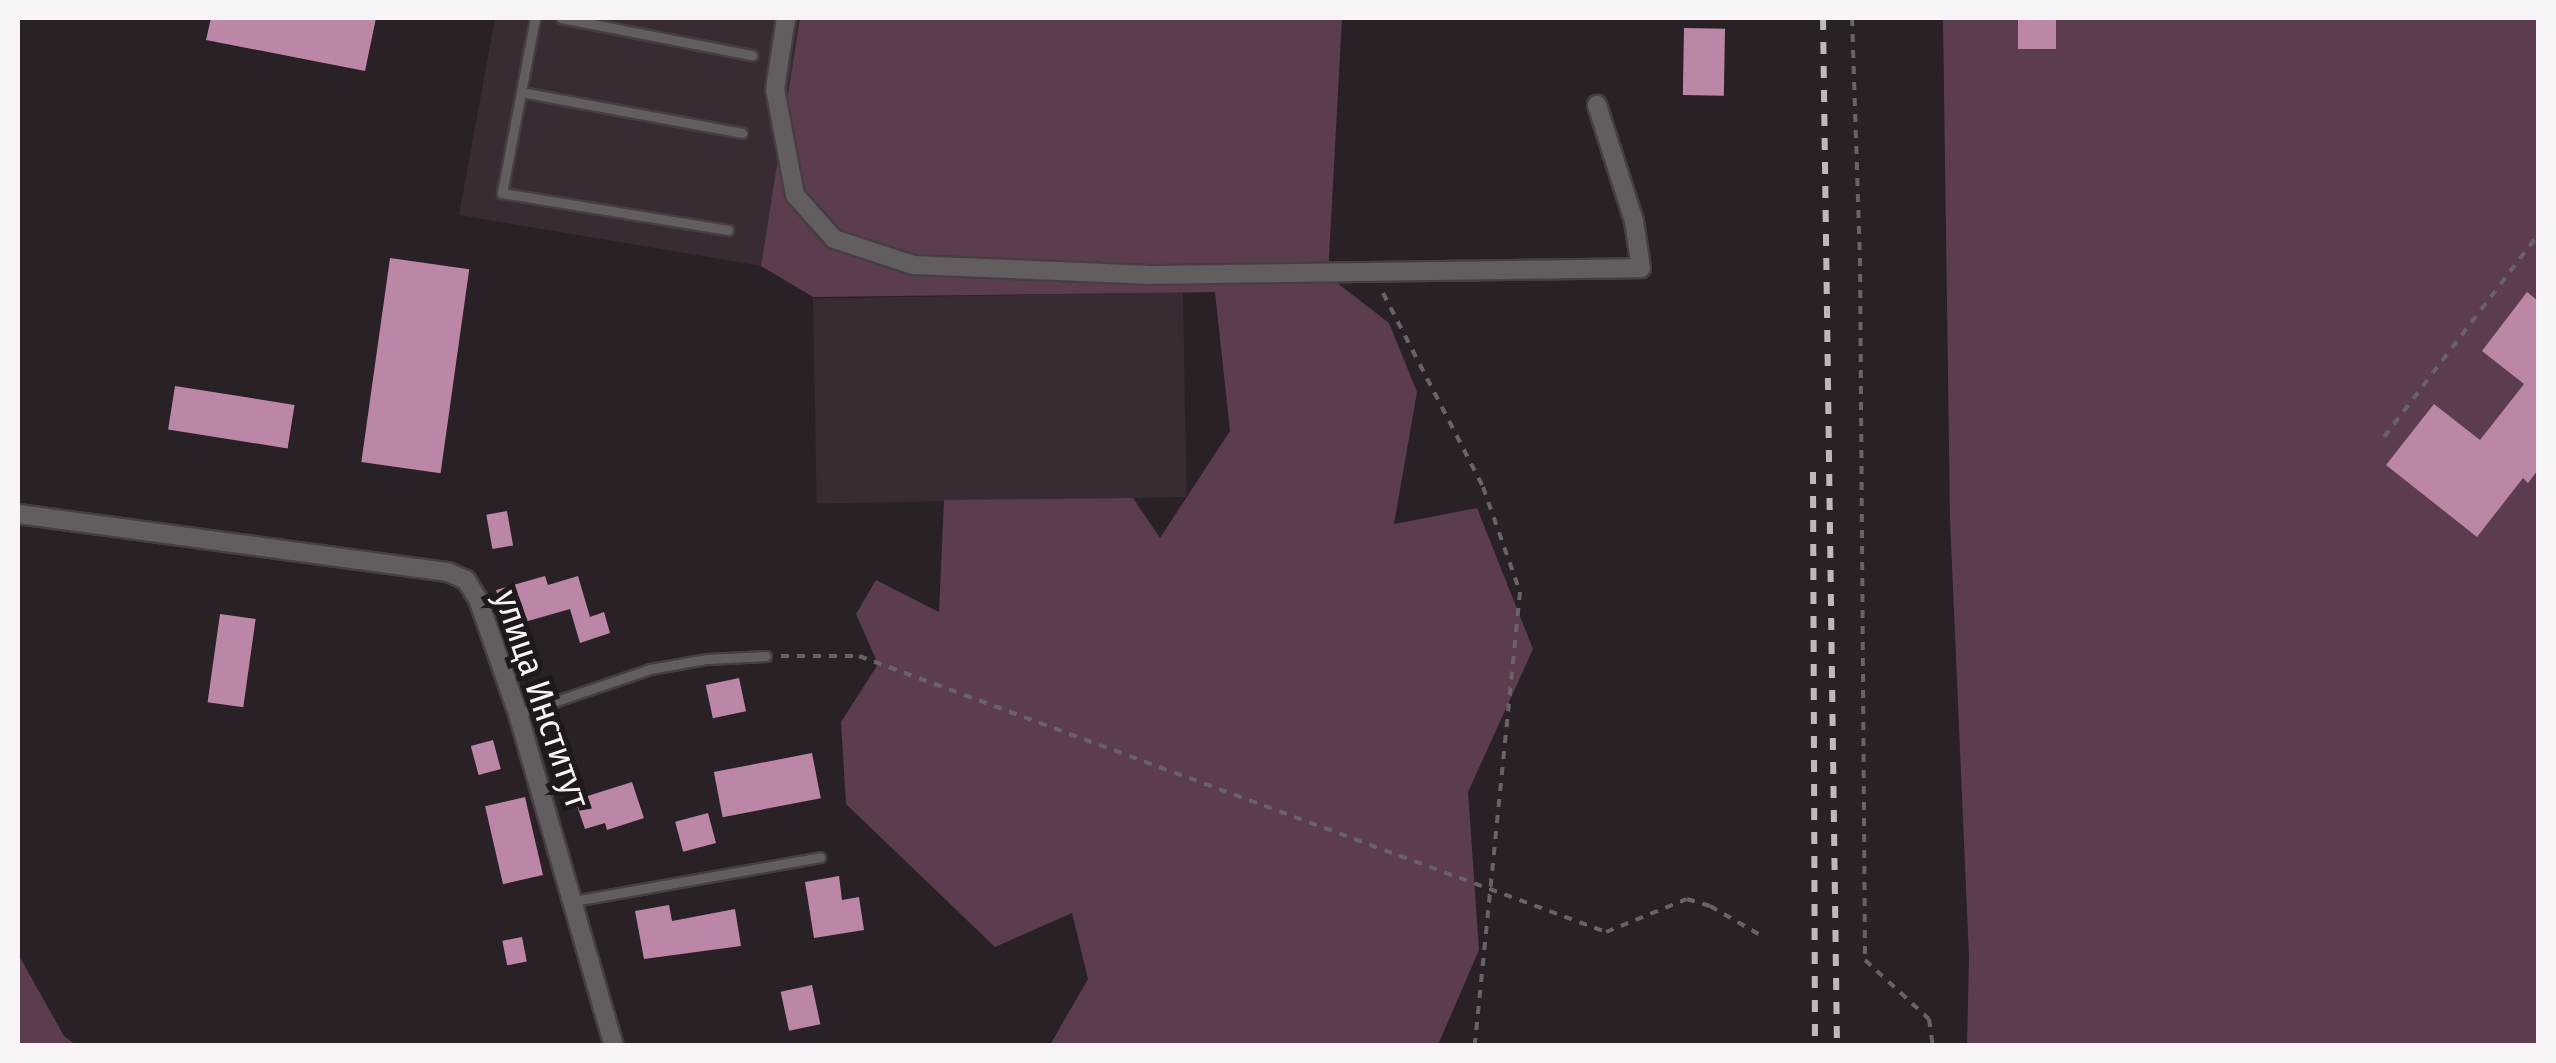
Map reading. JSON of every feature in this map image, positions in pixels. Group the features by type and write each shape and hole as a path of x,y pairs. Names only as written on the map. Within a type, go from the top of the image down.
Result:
{"street":[{"path":"786,18 775,89 794,195 834,240 913,265 1147,276 1641,268 1634,220 1597,105"},
{"name":"улица Институт","path":"18,514 466,580 478,599 518,714 614,1046"}],"lane":[{"path":"535,18 502,193 728,230"},
{"path":"560,18 752,55"},
{"path":"521,92 742,134"},
{"path":"518,714 650,669 707,659 766,656"},
{"path":"574,901 820,857"}],"path":[{"path":"1852,18 1860,258 1865,960 1929,1019 1933,1046"},
{"path":"2384,437 2538,235"},
{"path":"1374,275 1483,487 1520,592 1474,1046"},
{"path":"766,656 859,656 1606,932 1687,899 1710,906 1762,936"}],"shaded area":[{"path":"495,18 800,18 761,266 459,215"},
{"path":"800,18 1342,18 1328,276 1389,323 1417,392 1394,524 1477,508 1533,649 1468,792 1479,950 1438,1045 1050,1045 1088,979 1072,913 995,947 846,804 841,722 878,664 856,614 876,580 939,612 944,500 1133,498 1160,538 1230,431 1215,292 813,297 761,266"},
{"path":"1943,18 2538,18 2538,1045 1967,1045 1969,957 1950,519"},
{"path":"1183,292 1187,497 817,503 813,298"},
{"path":"18,954 64,1036 76,1045 18,1045"}],"building":[{"path":"211,18 376,18 365,71 206,40"},
{"path":"2018,18 2056,18 2056,49 2018,49"},
{"path":"1684,28 1725,29 1724,96 1683,95"},
{"path":"390,258 469,269 441,473 361,462"},
{"path":"2527,292 2538,301 2538,470 2528,483 2523,478 2477,537 2386,465 2434,404 2480,440 2524,384 2482,351"},
{"path":"175,386 295,405 288,448 168,429"},
{"path":"507,511 513,545 492,549 486,515"},
{"path":"545,576 548,585 578,576 590,617 604,612 610,633 580,643 570,609 507,627 496,590"},
{"path":"220,614 256,619 243,707 208,702"},
{"path":"739,678 746,711 713,718 706,685"},
{"path":"493,740 501,769 479,775 471,746"},
{"path":"812,753 821,798 723,817 714,772"},
{"path":"632,782 644,818 607,830 605,823 585,829 575,800"},
{"path":"525,797 543,875 503,884 485,806"},
{"path":"708,813 716,843 683,852 675,822"},
{"path":"839,876 842,900 859,897 864,930 814,938 805,882"},
{"path":"669,905 672,921 735,909 741,946 644,959 635,911"},
{"path":"522,937 527,962 507,965 502,941"},
{"path":"812,985 820,1024 789,1031 781,992"}],"railway":[{"path":"1823,18 1837,1046"},
{"path":"1813,472 1815,1046"}]}
